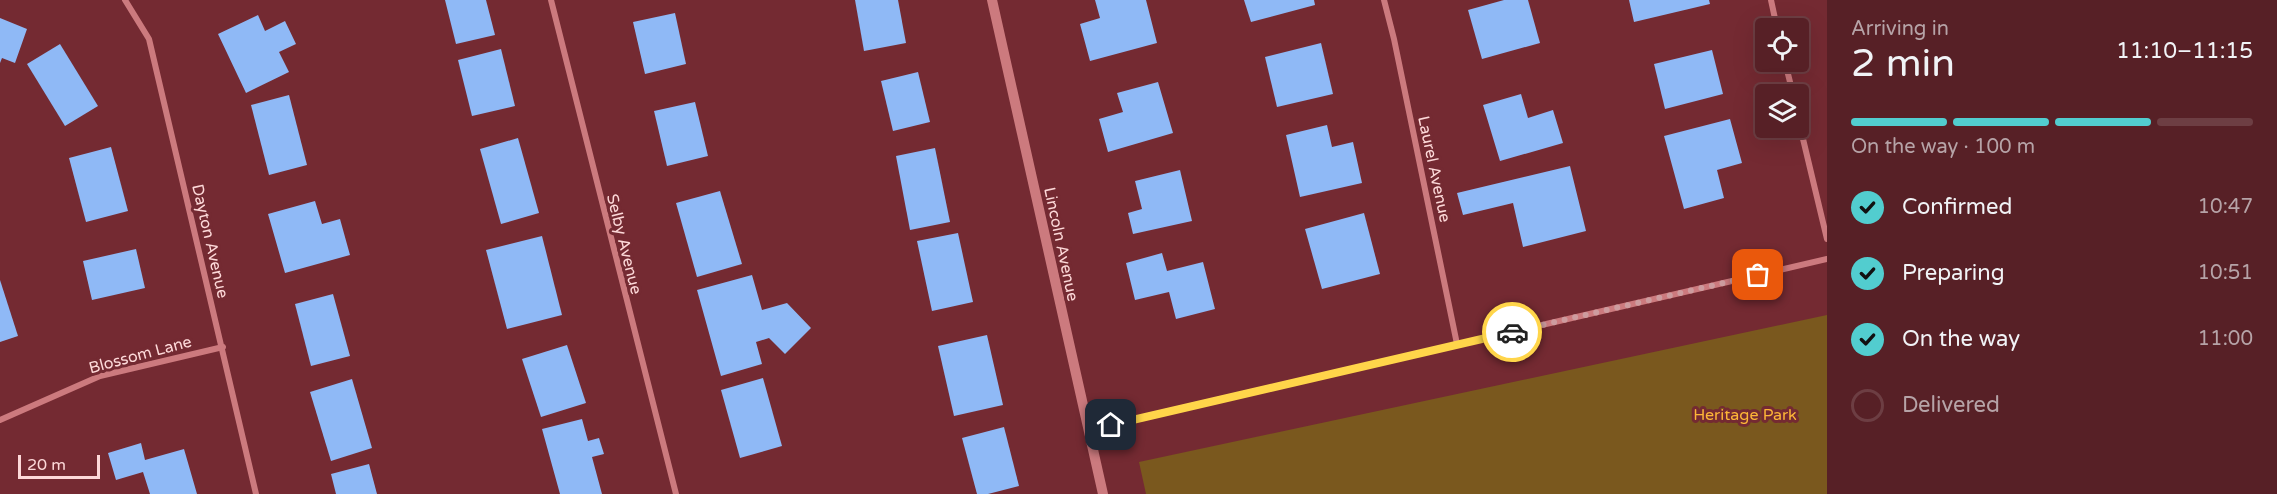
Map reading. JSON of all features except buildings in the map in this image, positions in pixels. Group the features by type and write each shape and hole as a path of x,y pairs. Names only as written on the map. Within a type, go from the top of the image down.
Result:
{"street":[{"name":"Dayton Avenue","path":"125,0 149,39 256,494"},
{"name":"Selby Avenue","path":"551,0 676,494"},
{"name":"Lincoln Avenue","path":"992,0 1103,494"},
{"name":"Laurel Avenue","path":"1384,0 1457,344"},
{"path":"1771,0 1776,18"},
{"path":"1803,138 1827,239"},
{"path":"1088,430 1827,259"},
{"name":"Blossom Lane","path":"0,420 100,376 223,347"}],"green space":[{"name":"Heritage Park","path":"1827,315 1827,494 1146,494 1139,462"}],"way so far":[{"path":"1512,332 1758,275"}],"route":[{"path":"1111,425 1512,332"}]}
